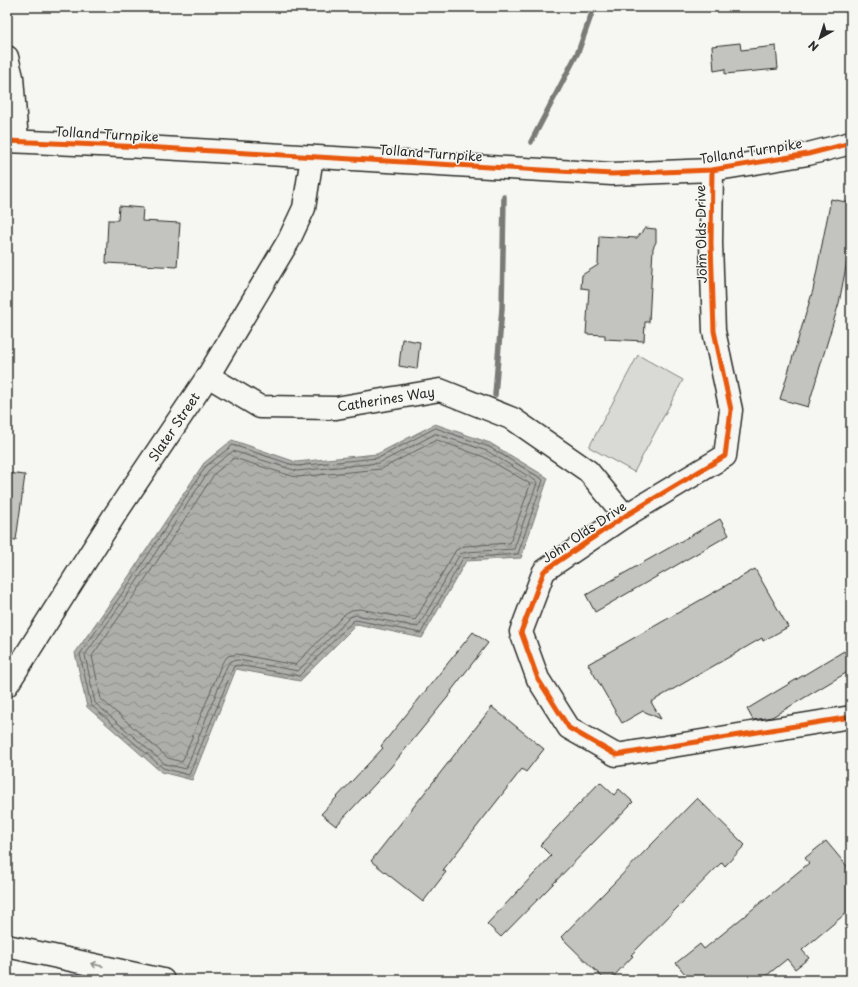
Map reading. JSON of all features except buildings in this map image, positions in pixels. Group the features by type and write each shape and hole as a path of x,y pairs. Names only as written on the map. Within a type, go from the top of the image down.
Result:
{"main road":[{"path":"7,57 12,77 12,141"},
{"name":"Tolland Turnpike","path":"12,141 137,146 612,174 712,170 808,154 851,144"},
{"name":"Slater Street","path":"7,684 114,516 208,376 289,240 304,208 312,157"},
{"name":"John Olds Drive","path":"712,170 711,243 714,331 731,410 725,456 625,516 544,571 522,632 538,679 569,728 616,756 851,717"},
{"name":"Catherines Way","path":"208,376 260,407 336,408 440,390 512,419 588,471 625,516"},
{"path":"7,946 163,980"}],"shaded area":[{"path":"638,355 683,380 634,472 589,447"}],"water":[{"path":"435,424 490,443 548,478 521,558 466,561 422,638 357,624 300,681 236,669 192,780 161,772 87,707 75,653 129,576 204,463 232,440 296,462 377,454"}],"waterway":[{"path":"531,142 578,52 594,7"},
{"path":"495,395 502,308 504,197"}],"cycle path":[{"path":"7,141 144,147 612,174 712,170 808,154 851,143"},
{"path":"712,170 711,243 714,331 731,410 725,456 625,516 544,571 521,632 538,679 569,728 616,755 851,717"}]}
